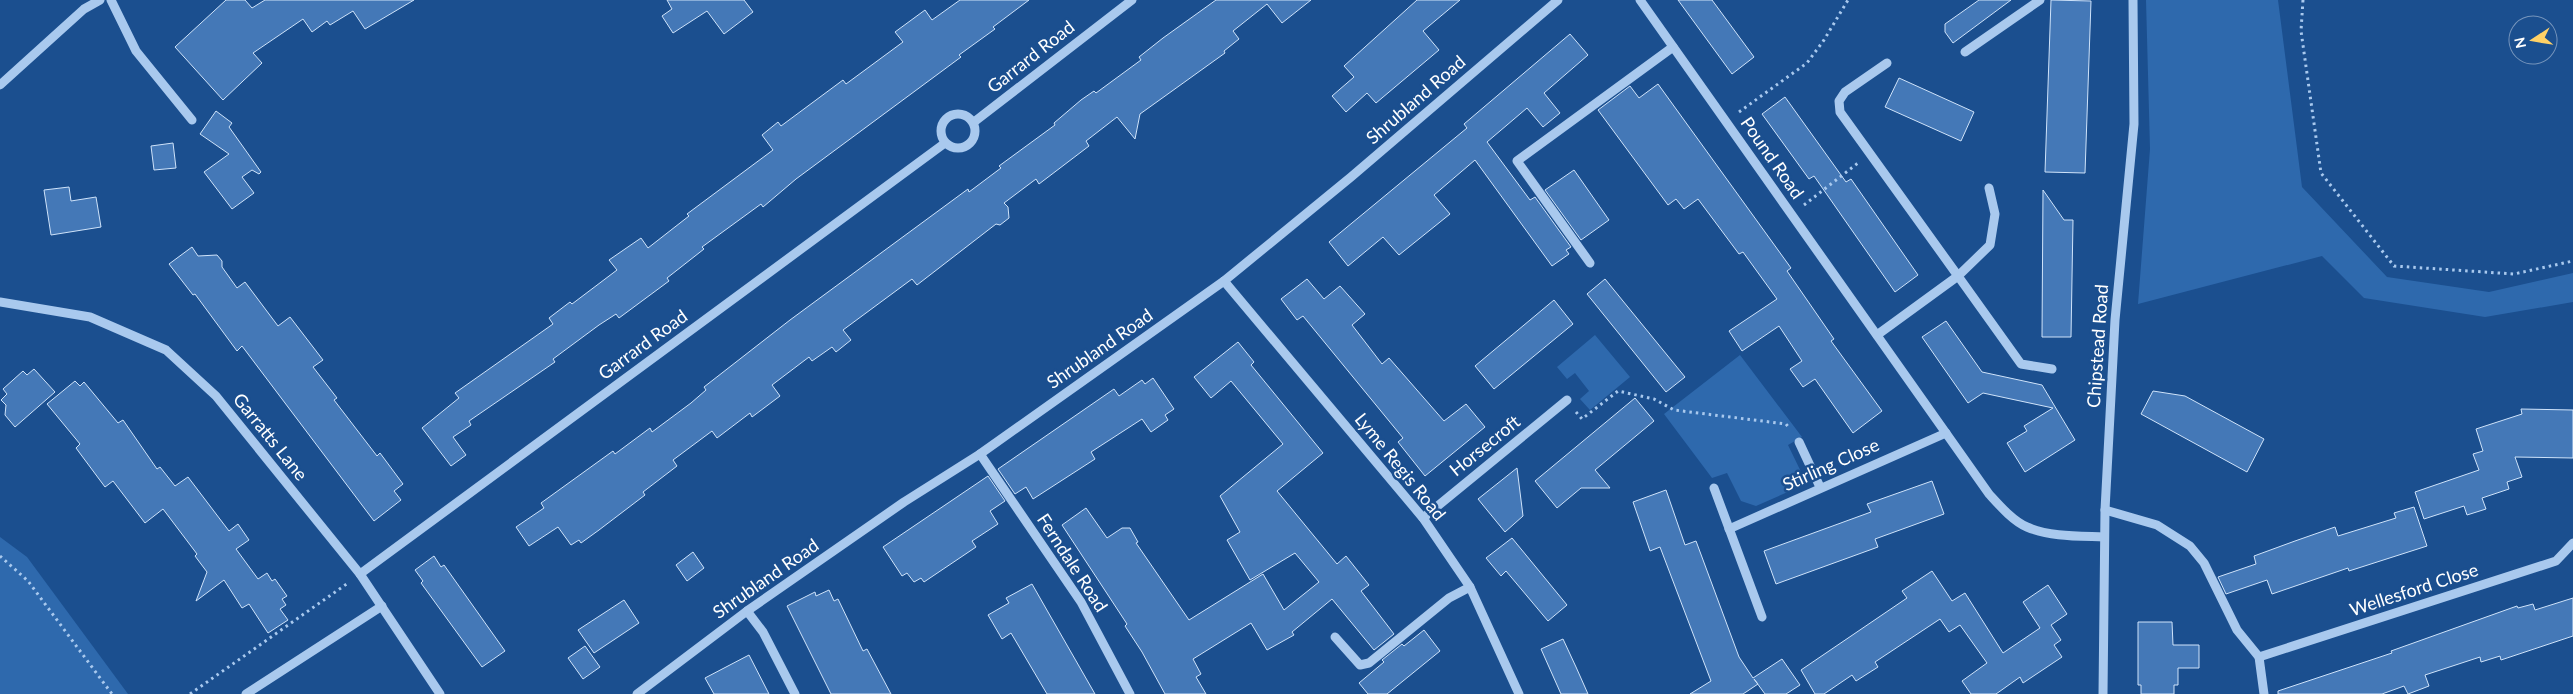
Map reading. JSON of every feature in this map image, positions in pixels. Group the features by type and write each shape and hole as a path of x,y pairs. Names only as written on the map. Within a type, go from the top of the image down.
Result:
{"street":[{"path":"0,85 84,10 100,0"},
{"path":"111,0 136,51 192,120"},
{"name":"Garrard Road","path":"974,122 1132,0"},
{"name":"Shrubland Road","path":"637,694 747,610 980,454 1224,281 1358,171 1558,0"},
{"name":"Pound Road","path":"1640,0 1989,494 2006,512 2027,527 2046,532 2104,538"},
{"path":"1965,52 2040,0"},
{"name":"Chipstead Road","path":"2103,694 2104,510 2115,320 2134,124 2133,0"},
{"path":"1590,263 1517,161 1673,47"},
{"path":"1887,63 1845,92 1840,101 1840,112 2021,364 2052,369"},
{"path":"957,113 967,115 974,122 976,132 973,142 964,148 954,148 945,143 941,134 942,124 948,116 957,113"},
{"name":"Garrard Road","path":"360,574 945,143"},
{"path":"1877,335 1958,276 1990,245 1995,214 1989,188"},
{"name":"Lyme Regis Road","path":"1224,281 1423,518 1470,587 1519,694"},
{"name":"Garratts Lane","path":"0,302 90,317 166,350 216,396 360,574 440,694"},
{"name":"Horsecroft","path":"1423,518 1567,400"},
{"name":"Stirling Close","path":"1729,529 1946,433"},
{"path":"1799,442 1820,488"},
{"name":"Ferndale Road","path":"980,454 1081,602 1130,694"},
{"path":"1714,488 1762,617"},
{"path":"2104,510 2157,525 2190,546 2204,563 2238,630 2259,657 2264,694"},
{"name":"Wellesford Close","path":"2259,657 2556,561 2573,543"},
{"path":"1335,637 1360,665 1369,663 1449,598 1470,587"},
{"path":"246,694 382,606"},
{"path":"747,610 763,632 795,694"}],"path":[{"path":"1727,121 1807,63 1824,40 1848,0"},
{"path":"2303,0 2300,32 2322,173 2394,266 2514,274 2573,261"},
{"path":"1792,215 1871,153"},
{"path":"1567,400 1582,420 1618,391 1654,399 1674,410 1786,424 1799,442"},
{"path":"0,556 28,581 112,694"},
{"path":"190,694 360,574"}],"shaded area":[{"path":"2146,0 2278,0 2302,187 2387,277 2489,292 2573,273 2573,302 2485,317 2364,298 2322,256 2138,304 2150,149"},
{"path":"1595,335 1630,377 1590,410 1580,399 1589,391 1575,373 1567,379 1557,367"},
{"path":"1740,355 1802,437 1788,445 1804,478 1799,487 1756,506 1741,501 1727,473 1712,478 1664,414"},
{"path":"0,537 27,557 128,694 0,694"}],"building":[{"path":"226,0 245,0 252,8 265,0 414,0 365,29 353,11 330,25 327,21 312,32 303,19 253,53 262,63 223,100 175,47"},
{"path":"667,0 744,0 753,12 724,34 707,11 673,33 662,16 672,9"},
{"path":"960,0 1029,0 993,27 995,29 959,55 961,57 796,179 763,207 761,204 702,247 704,249 667,278 669,281 619,318 616,314 599,325 553,359 555,362 469,421 471,425 453,437 466,455 451,466 422,428 459,398 455,393 553,324 549,318 570,302 572,304 617,270 609,260 641,238 648,248 689,216 687,214 773,150 762,135 778,122 781,126 843,80 846,84 903,42 895,32 925,10 932,20"},
{"path":"1216,0 1311,0 1282,23 1267,4 1233,31 1239,39 1224,51 1225,53 1140,114 1135,139 1117,117 1086,141 1089,146 1039,184 1036,179 1004,203 1008,207 1009,218 1000,225 996,224 917,285 912,279 843,330 851,340 836,352 832,347 812,361 809,357 772,385 780,396 752,417 750,413 717,438 712,431 673,460 677,466 643,492 645,495 581,543 579,540 571,545 558,527 529,546 516,527 544,508 541,503 613,451 615,454 650,428 652,432 691,403 706,390 704,387 790,320 968,189 969,192 1001,168 999,166 1055,125 1054,123 1081,100 1094,91 1096,93 1141,60 1139,57"},
{"path":"1417,0 1460,0 1423,31 1439,50 1376,103 1367,93 1346,112 1332,96 1354,77 1344,66"},
{"path":"1678,0 1712,0 1754,57 1732,74"},
{"path":"1979,0 2011,0 1953,43 1945,32 1945,24"},
{"path":"2051,0 2091,1 2085,173 2045,172"},
{"path":"1570,34 1588,55 1544,93 1560,113 1543,127 1527,108 1487,142 1530,200 1535,197 1571,247 1566,250 1569,254 1552,266 1475,160 1434,195 1450,214 1399,255 1383,237 1348,266 1329,242 1467,128 1464,124"},
{"path":"1899,78 1974,112 1961,141 1885,107"},
{"path":"1658,84 1791,268 1787,271 1834,339 1831,341 1882,411 1853,433 1815,379 1803,387 1790,369 1802,361 1779,326 1742,351 1729,331 1777,299 1743,252 1739,254 1698,199 1684,209 1676,199 1668,205 1598,110 1630,86 1639,98"},
{"path":"1785,97 1846,182 1851,179 1918,275 1895,292 1814,176 1809,179 1762,114"},
{"path":"216,111 232,123 229,127 261,172 259,174 252,170 242,177 254,193 232,209 204,172 229,154 200,134"},
{"path":"173,143 176,168 154,170 151,146"},
{"path":"1574,170 1609,220 1581,240 1545,190"},
{"path":"69,187 71,201 96,197 101,227 51,235 44,190"},
{"path":"2043,190 2064,220 2073,220 2071,337 2042,337"},
{"path":"192,247 198,256 217,255 222,261 222,267 237,288 245,282 278,326 290,317 323,360 313,367 337,398 334,400 377,456 380,453 403,484 394,491 401,500 374,521 242,346 237,351 195,294 193,295 169,264"},
{"path":"1307,279 1324,299 1340,286 1365,314 1352,325 1382,364 1389,358 1444,421 1466,404 1485,427 1425,476 1398,442 1403,438 1303,316 1297,320 1281,299"},
{"path":"1605,279 1685,377 1666,392 1587,294"},
{"path":"1554,300 1573,324 1494,389 1475,366"},
{"path":"1946,321 1982,372 2042,385 2075,440 2025,472 2007,443 2027,431 2024,426 2053,408 1983,393 1968,403 1922,337"},
{"path":"1238,342 1254,362 1251,365 1323,453 1277,491 1337,564 1346,556 1369,585 1361,591 1394,634 1374,650 1332,599 1292,632 1294,635 1267,650 1251,623 1193,659 1201,674 1196,677 1206,694 1165,694 1125,626 1127,624 1062,525 1086,508 1107,538 1122,528 1130,528 1138,542 1136,543 1189,620 1263,574 1284,610 1319,582 1295,553 1250,580 1227,540 1240,532 1220,496 1283,444 1231,381 1211,398 1194,377"},
{"path":"34,369 55,392 15,427 5,415 6,405 1,400 7,394 3,389 23,371 27,375"},
{"path":"1153,378 1174,409 1165,415 1168,420 1151,432 1142,419 1091,452 1095,459 1033,499 1026,487 1015,494 998,469 1114,389 1119,396 1142,380 1145,384"},
{"path":"75,381 80,386 84,382 118,423 123,420 157,469 160,467 175,486 188,477 229,531 238,524 249,540 236,549 258,579 267,573 272,581 275,579 287,596 282,599 286,605 280,609 288,620 268,633 249,604 242,608 224,580 196,601 207,572 195,556 197,554 163,509 145,523 113,481 105,487 76,448 80,444 47,404"},
{"path":"2153,391 2185,396 2264,439 2247,472 2141,414"},
{"path":"1635,398 1654,421 1595,470 1610,488 1581,488 1557,508 1535,481"},
{"path":"2521,409 2573,410 2573,458 2515,457 2522,477 2507,482 2509,489 2482,498 2486,509 2467,515 2464,506 2424,519 2415,492 2479,470 2473,454 2483,451 2476,429 2522,414"},
{"path":"1517,468 1523,516 1505,532 1478,499"},
{"path":"988,476 1005,501 990,511 998,524 972,541 976,547 924,582 921,578 914,582 907,573 902,576 883,547"},
{"path":"1932,481 1944,514 1875,539 1878,547 1776,584 1764,551 1871,512 1867,504"},
{"path":"1666,490 1685,545 1696,541 1739,657 1753,678 1782,659 1800,685 1786,694 1765,694 1758,684 1743,694 1690,694 1711,681 1660,547 1650,551 1633,502"},
{"path":"2414,507 2427,546 2349,571 2348,568 2272,594 2267,580 2226,594 2218,577 2256,564 2254,556 2295,541 2335,527 2338,536 2396,518 2394,513"},
{"path":"1512,538 1567,605 1548,621 1506,571 1501,576 1486,558"},
{"path":"693,552 704,568 687,581 676,565"},
{"path":"434,556 441,567 444,565 505,651 482,667 421,583 423,581 415,570"},
{"path":"1932,571 1952,601 1965,593 2003,653 2040,628 2023,602 2048,585 2067,614 2051,625 2061,640 2054,645 2062,657 2023,683 2020,677 1996,694 1971,694 1962,681 1987,663 1960,625 1949,632 1940,619 1875,662 1878,667 1856,681 1852,675 1824,694 1815,694 1801,670 1907,598 1902,591"},
{"path":"1032,584 1095,694 1047,694 1011,633 1002,639 988,615 1009,603 1006,598"},
{"path":"829,590 834,601 838,599 863,651 867,649 891,694 831,694 787,606 815,592 816,596"},
{"path":"2573,598 2573,636 2501,660 2500,656 2481,662 2480,657 2425,675 2429,686 2408,694 2404,686 2382,694 2278,694 2278,691 2392,653 2391,651 2517,606 2518,608 2533,604 2535,610"},
{"path":"624,600 639,623 594,653 578,630"},
{"path":"2138,622 2172,622 2173,645 2199,645 2199,668 2178,668 2178,685 2174,685 2174,694 2141,694 2141,685 2138,685"},
{"path":"1424,630 1440,651 1387,694 1368,694 1359,683 1384,662 1382,660"},
{"path":"1563,639 1588,694 1561,694 1541,649"},
{"path":"585,646 600,667 583,679 568,658"},
{"path":"749,655 769,694 714,694 705,678"}]}
